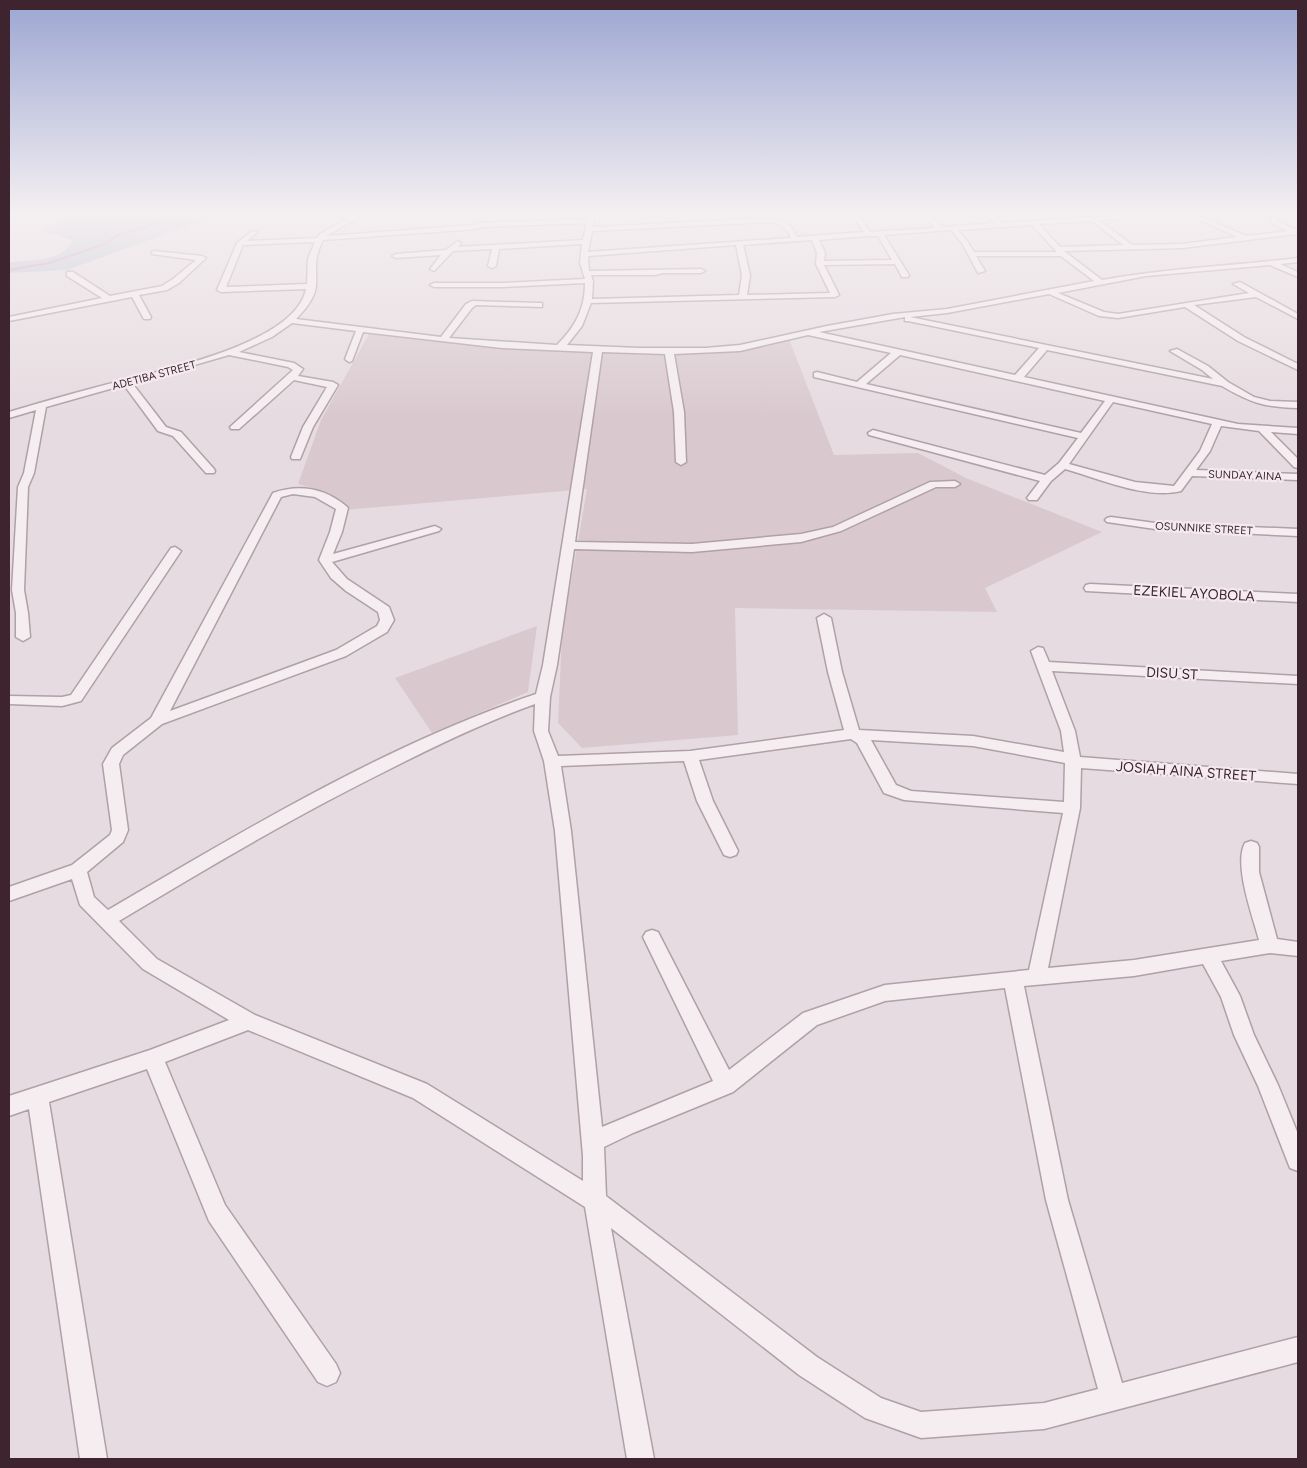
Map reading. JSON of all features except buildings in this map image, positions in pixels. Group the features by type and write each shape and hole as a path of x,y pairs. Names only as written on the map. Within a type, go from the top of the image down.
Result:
{"street":[{"path":"82,282 110,300"},
{"path":"9,318 110,300 171,285 175,282"},
{"path":"224,282 221,290 312,286"},
{"path":"312,282 305,305 293,321 443,340 560,348 669,351 740,348 893,316 946,311 1100,282"},
{"path":"434,285 504,285 541,282"},
{"path":"560,348 571,337 582,320 589,300 588,282"},
{"path":"743,296 745,282"},
{"path":"589,300 647,301 743,296 835,295 829,282"},
{"path":"1237,284 1298,317"},
{"path":"1048,291 1102,314 1118,316 1255,295"},
{"path":"135,294 147,317"},
{"path":"443,340 469,306 475,303 539,305"},
{"path":"1188,305 1241,339 1298,367"},
{"path":"893,316 1225,384"},
{"name":"ADETIBA STREET","path":"9,415 230,353 293,321"},
{"path":"349,359 355,348 355,340 361,330"},
{"path":"809,333 1218,423 1264,430 1298,431"},
{"path":"1018,378 1045,347"},
{"path":"598,349 569,545 550,665 543,697 541,731 552,761 563,831 592,1140 595,1201 640,1459"},
{"path":"669,351 679,412 681,462"},
{"path":"1174,351 1205,368 1225,384 1260,402 1298,405"},
{"path":"230,353 298,369 235,427"},
{"path":"860,384 897,353"},
{"path":"816,375 1083,436"},
{"path":"291,377 333,385 308,427 296,457"},
{"path":"126,382 162,429 165,432 177,434 210,471"},
{"path":"1032,498 1047,479 1063,465 1110,400"},
{"path":"23,637 22,613 13,591 23,487 29,473 42,405"},
{"path":"1063,465 1163,491 1177,489 1191,473 1205,451 1218,423"},
{"path":"1264,430 1298,465"},
{"path":"873,434 1047,479"},
{"name":"SUNDAY AINA","path":"1191,473 1298,477"},
{"path":"569,545 692,548 801,538 837,528 934,484 956,484"},
{"path":"9,489 23,487"},
{"path":"9,894 78,870 117,838 120,830 110,764 117,752 157,721 341,653 382,629 387,620 384,610 356,592 329,569 325,560 336,532 342,508 328,498 316,494 288,491 277,495 157,721"},
{"name":"OSUNNIKE STREET","path":"1111,520 1155,526 1298,533"},
{"path":"325,560 435,529"},
{"path":"9,700 62,702 76,698 175,551"},
{"name":"EZEKIEL AYOBOLA","path":"1090,588 1298,598"},
{"path":"824,618 835,672 853,734 863,740 890,789 910,796 1072,808"},
{"name":"DISU ST","path":"1073,761 1068,731 1042,658 1298,680"},
{"path":"106,920 276,820 348,782 503,710 543,697"},
{"name":"JOSIAH AINA STREET","path":"552,761 690,756 853,734 973,742 1073,761 1298,779"},
{"path":"690,756 705,801 730,851"},
{"path":"1037,977 1072,808 1073,761"},
{"path":"1251,847 1250,872 1270,946"},
{"path":"78,870 86,900 150,964 248,1021 420,1091 595,1201 808,1366 874,1409 921,1425 1044,1416 1298,1350"},
{"path":"652,937 726,1086"},
{"path":"592,1140 604,1137 625,1126 726,1086 810,1019 885,993 1013,978 1134,968 1270,946 1298,949"},
{"path":"1208,955 1230,996 1244,1035 1268,1085 1298,1161"},
{"path":"1013,978 1057,1200 1114,1399"},
{"path":"9,1106 153,1058 248,1021"},
{"path":"153,1058 218,1212 327,1373"},
{"path":"38,1096 94,1459"}],"shaded area":[{"path":"369,334 470,345 703,354 764,347 789,339 834,455 918,453 966,478 1102,532 985,588 997,612 735,608 738,735 582,748 558,723 562,634 587,489 344,510 342,501 321,491 298,484 321,420"},
{"path":"537,626 528,692 432,733 395,678"}]}
